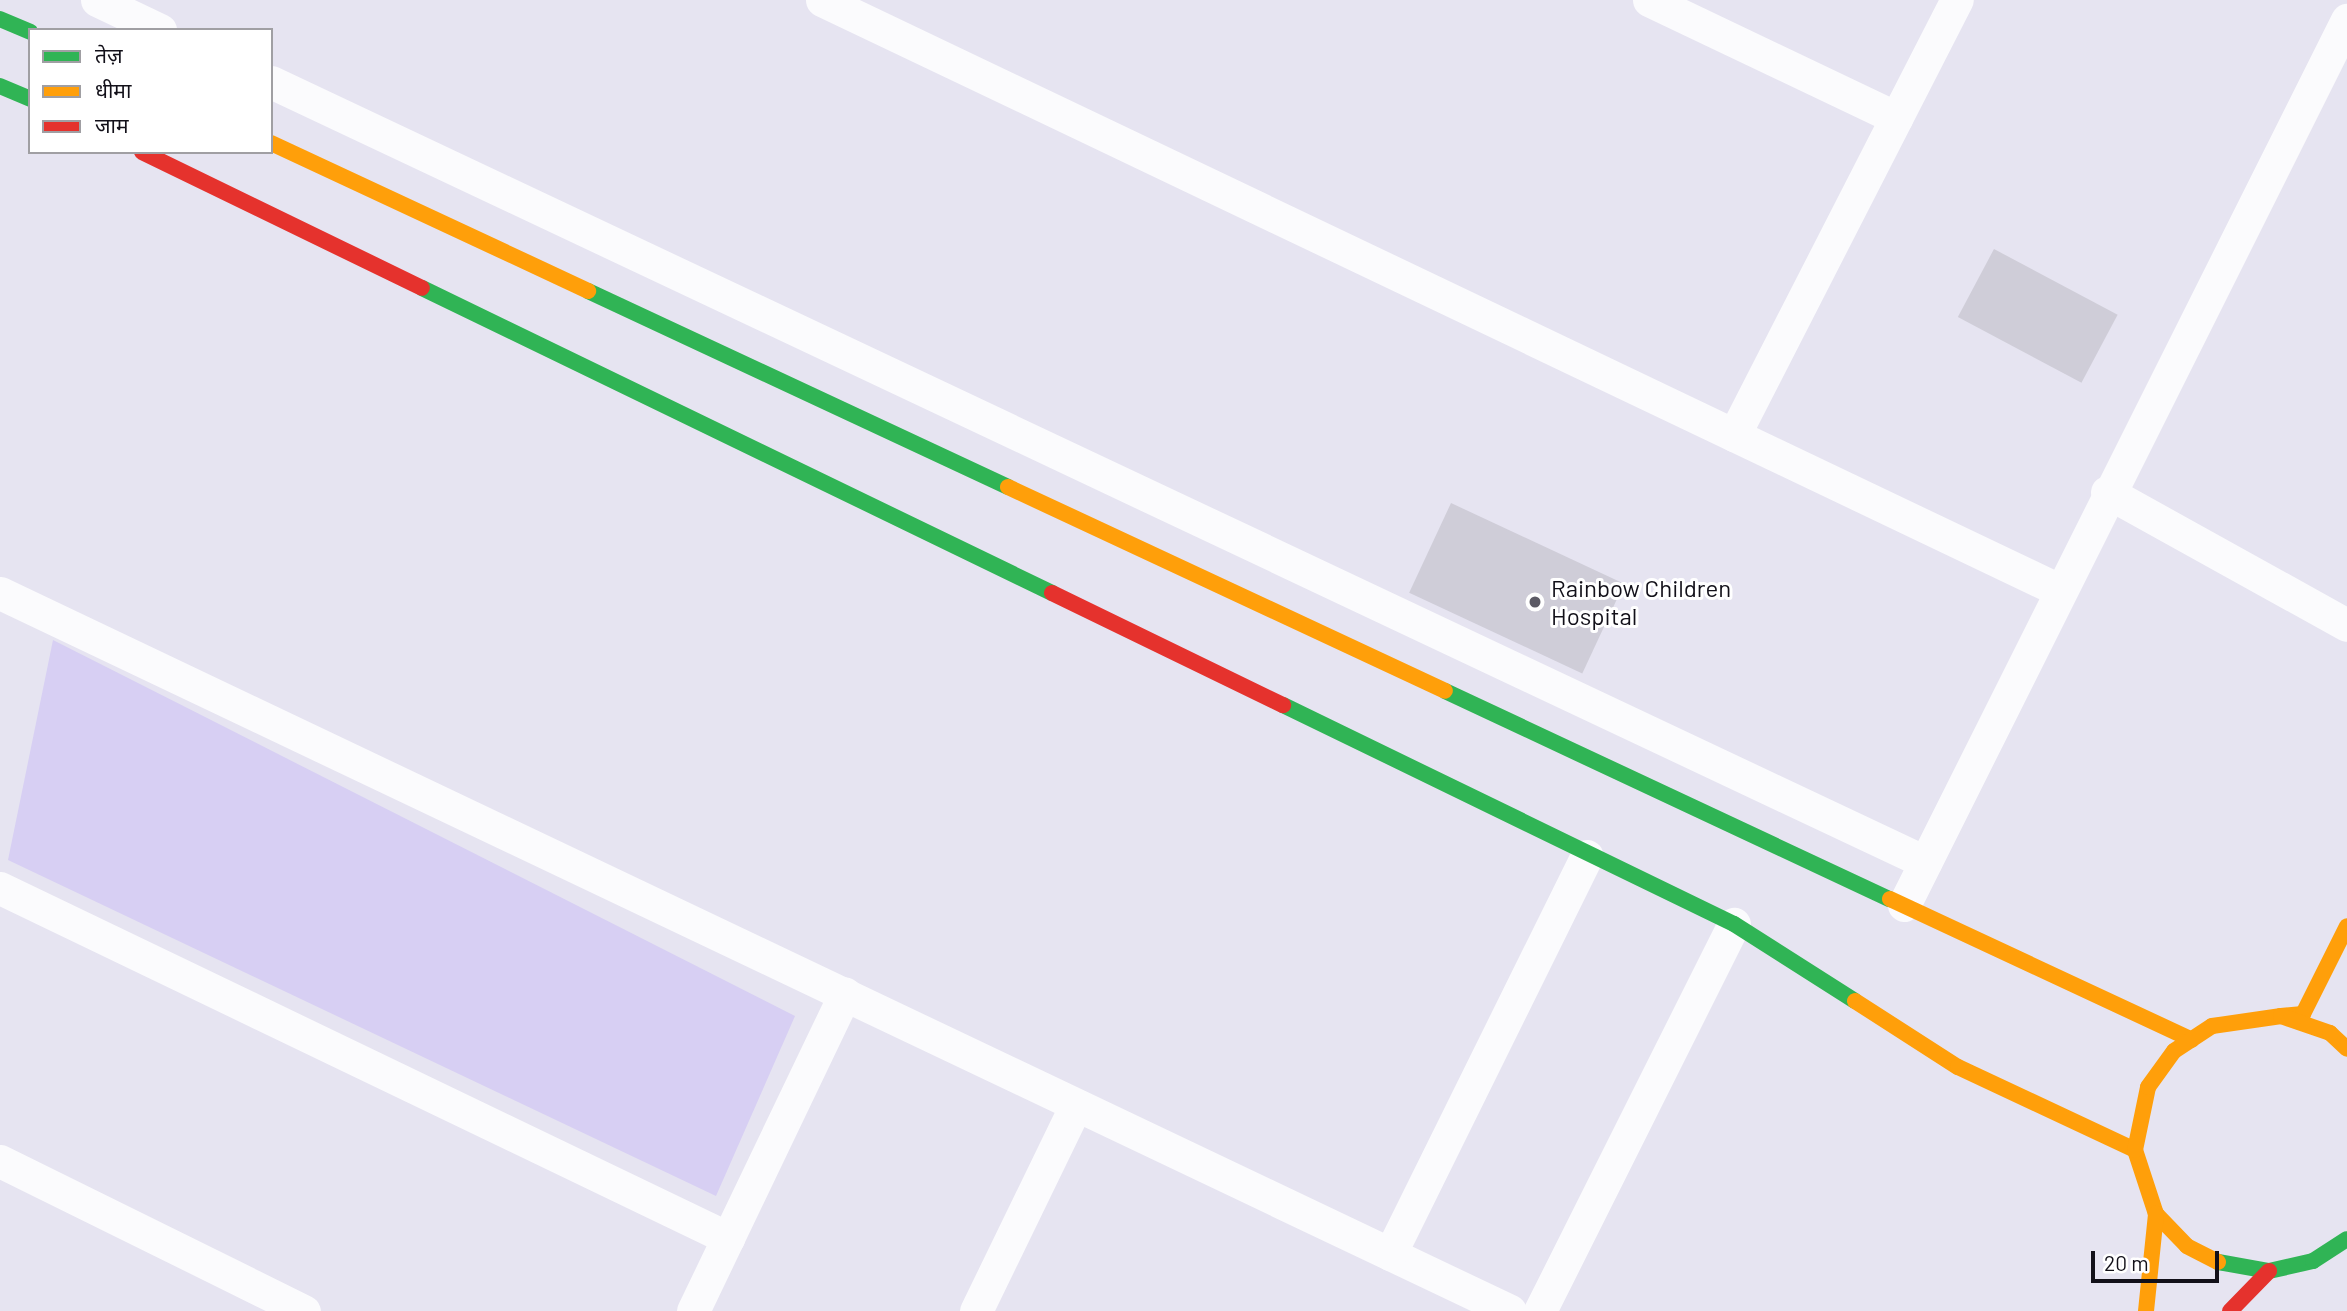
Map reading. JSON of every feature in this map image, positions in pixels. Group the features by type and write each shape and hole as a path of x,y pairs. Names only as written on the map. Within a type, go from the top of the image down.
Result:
{"street":[{"path":"822,0 2057,589"},
{"path":"1649,0 1896,118"},
{"path":"1734,435 1957,0"},
{"path":"105,4 156,28"},
{"path":"0,19 28,31"},
{"path":"1904,905 2057,589 2347,20"},
{"path":"273,83 1925,862"},
{"path":"0,86 28,98"},
{"path":"273,144 2192,1040"},
{"path":"146,154 1587,856 1734,924 1958,1067 2135,1150"},
{"path":"2106,492 2347,625"},
{"path":"1,604 845,994 1510,1311"},
{"path":"1390,1254 1587,856"},
{"path":"0,888 728,1238"},
{"path":"1540,1311 1734,924"},
{"path":"2146,1311 2156,1214 2135,1150 2148,1087 2174,1051 2237,1018 2303,1014 2347,926"},
{"path":"693,1311 845,994"},
{"path":"2281,1016 2330,1033 2347,1049"},
{"path":"976,1311 1076,1105"},
{"path":"0,1161 304,1311"},
{"path":"2156,1214 2187,1246 2227,1266 2269,1271 2313,1261 2347,1239"},
{"path":"2230,1311 2269,1271"}],"shaded area":[{"path":"53,640 795,1016 716,1196 8,860"}],"building":[{"path":"1994,249 2118,315 2081,383 1958,317"},
{"path":"1451,503 1624,584 1582,673 1409,593"}],"traffic: fast":[{"path":"0,19 28,31"},
{"path":"0,86 28,98"},
{"path":"422,288 1052,593"},
{"path":"588,291 1008,487"},
{"path":"1445,691 1890,899"},
{"path":"1283,705 1734,924 1855,1001"},
{"path":"2218,1262 2269,1271 2313,1261 2347,1239"}],"traffic: slow":[{"path":"273,144 588,291"},
{"path":"1008,487 1445,691"},
{"path":"1890,899 2192,1040"},
{"path":"2281,1016 2303,1014 2347,926"},
{"path":"1855,1001 1958,1067 2135,1150"},
{"path":"2218,1262 2187,1246 2156,1214 2135,1150 2148,1087 2174,1051 2212,1026 2281,1016 2330,1033 2347,1049"},
{"path":"2146,1311 2156,1214"}],"traffic: jam":[{"path":"146,154 422,288"},
{"path":"1052,593 1283,705"},
{"path":"2230,1311 2269,1271"}],"place":[{"name":"Rainbow Children Hospital","path":"1535,602"}]}
